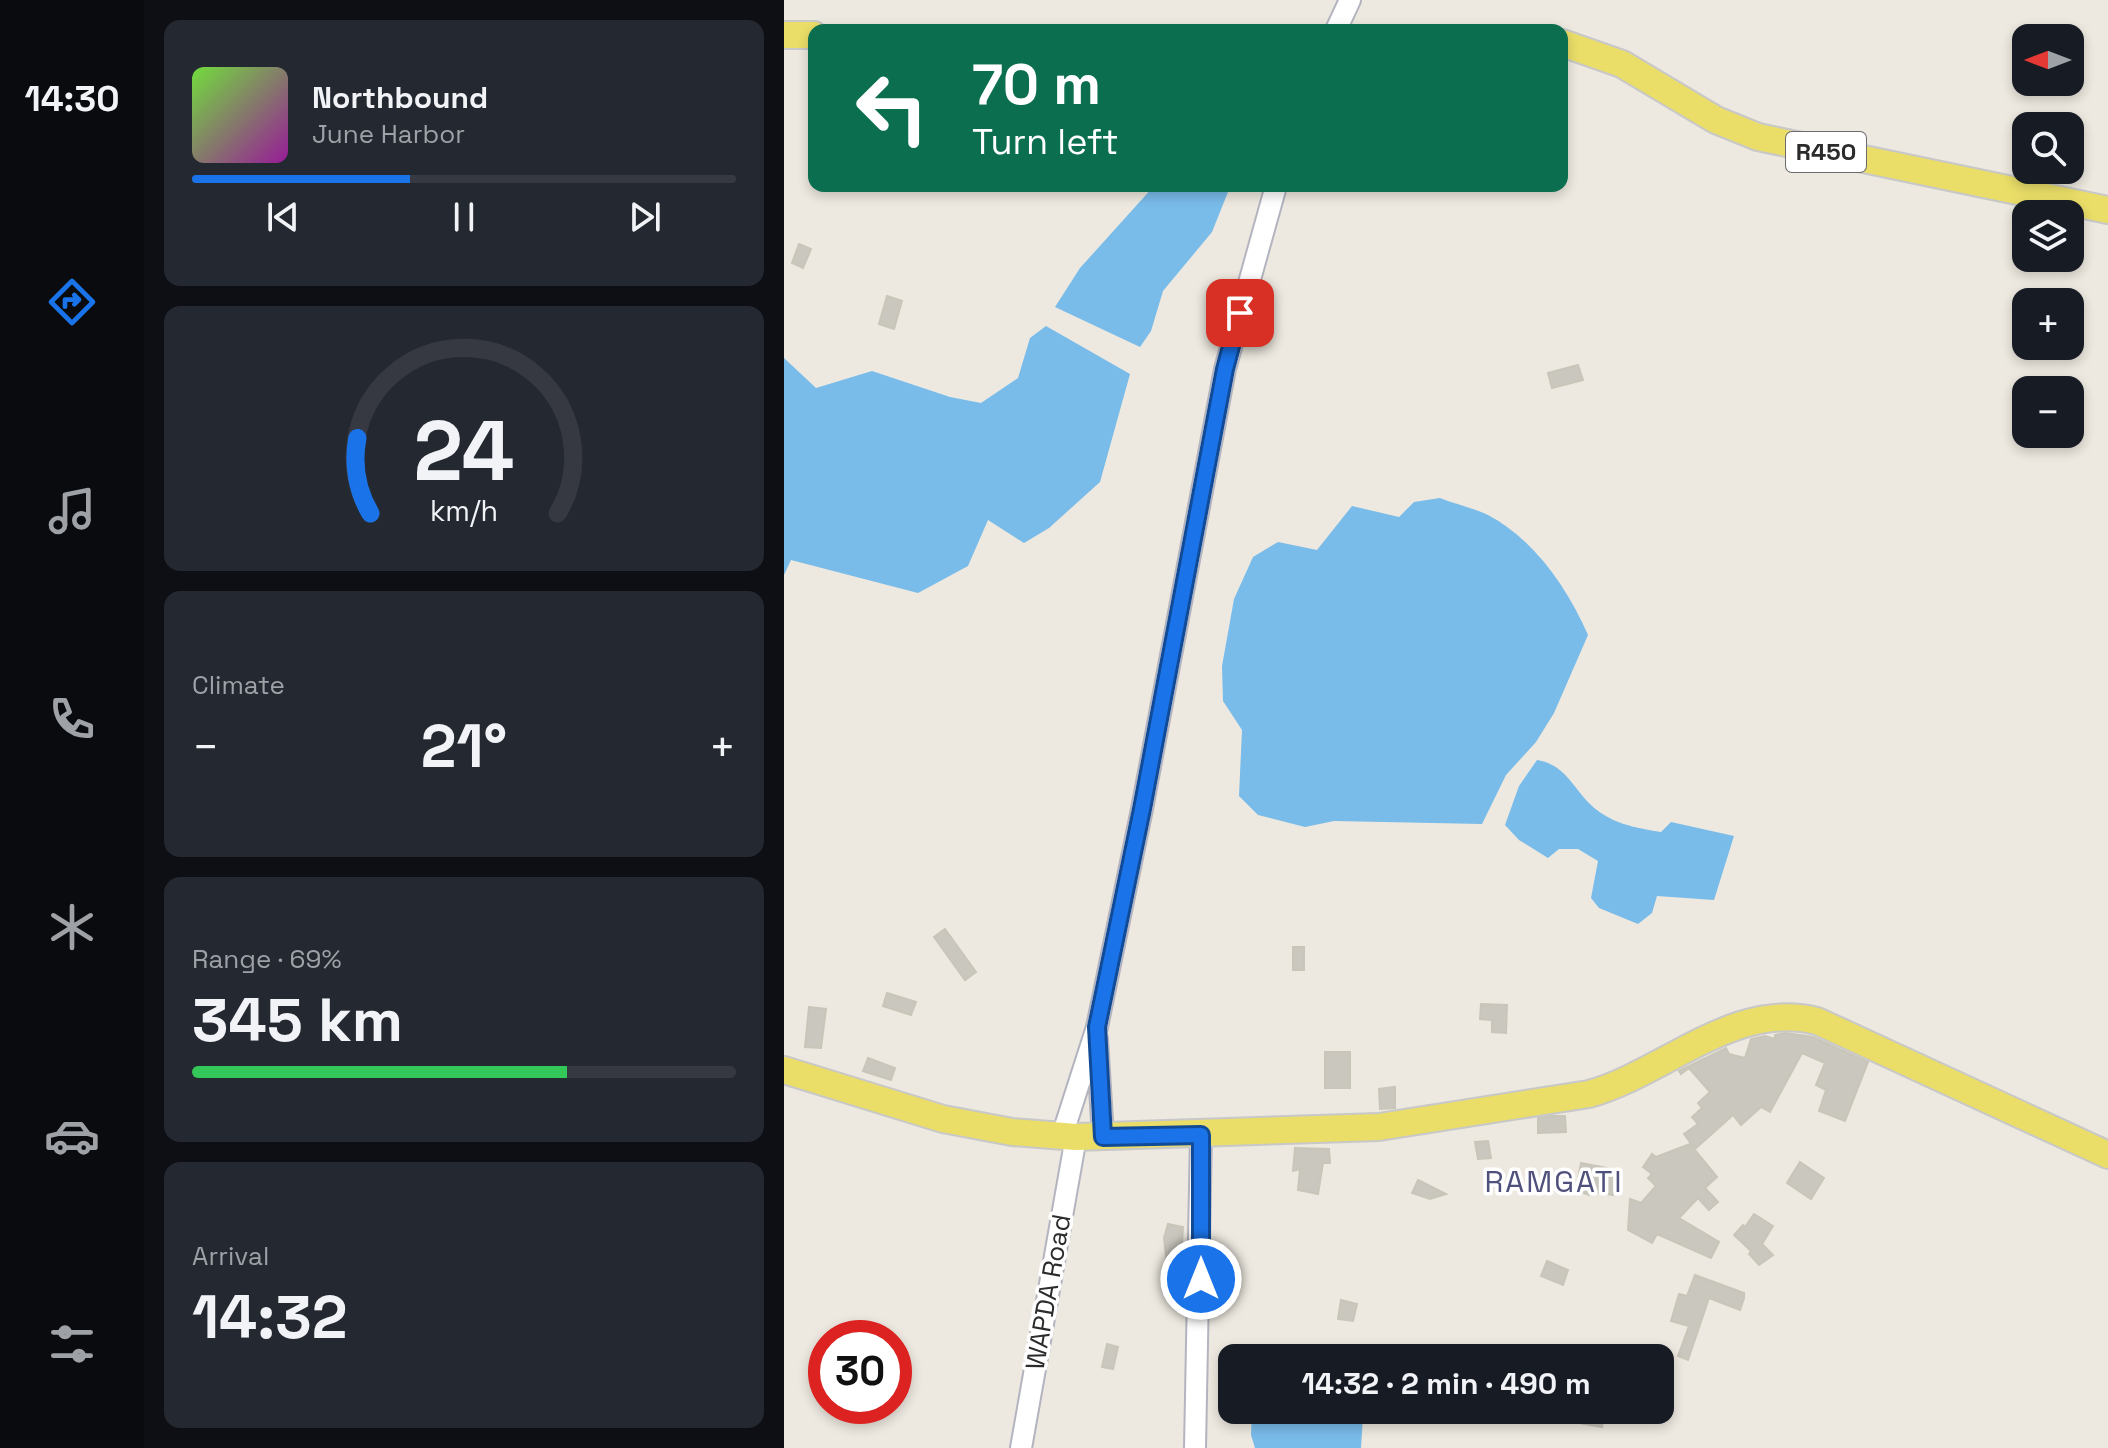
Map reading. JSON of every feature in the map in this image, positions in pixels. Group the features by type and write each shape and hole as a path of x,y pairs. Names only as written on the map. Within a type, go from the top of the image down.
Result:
{"main road":[{"path":"784,35 808,35"},
{"name":"R450","path":"1568,45 1622,64 1716,120 1758,137 2108,210"},
{"path":"784,1070 943,1119 1069,1136 1201,1135 1379,1127 1612,1088 1736,1026 1777,1015 1817,1021 2108,1155"}],"street":[{"path":"1339,24 1350,0"},
{"name":"WAPDA Road","path":"1021,1448 1069,1136 1097,1027 1142,809 1225,369 1274,192"},
{"name":"WAPDA Road","path":"1097,1027 1103,1137"},
{"path":"1195,1448 1201,1135"}],"water":[{"path":"1149,192 1228,192 1212,232 1163,291 1151,331 1140,347 1055,307 1080,268"},
{"path":"1046,326 1130,374 1100,482 1049,528 1024,543 988,520 968,566 918,593 791,560 784,575 784,358 816,388 872,371 950,397 981,403 1018,378 1030,338"},
{"path":"1440,498 1488,515 1520,537 1560,583 1580,618 1588,635 1554,713 1536,742 1506,775 1482,824 1334,821 1305,827 1258,815 1239,796 1242,730 1223,701 1222,666 1234,599 1253,557 1278,542 1317,550 1352,506 1399,517 1414,502"},
{"path":"1537,760 1561,771 1597,810 1623,824 1661,832 1671,822 1734,836 1714,900 1657,896 1652,913 1638,924 1599,908 1591,898 1598,861 1578,849 1559,849 1548,858 1519,840 1505,825 1519,786"},
{"path":"1251,1424 1362,1424 1361,1448 1255,1448"}],"building":[{"path":"799,244 811,249 803,268 792,263"},
{"path":"887,296 902,301 894,329 879,324"},
{"path":"1578,365 1583,380 1552,388 1548,373"},
{"path":"945,929 976,972 965,980 934,937"},
{"path":"1293,947 1304,947 1304,970 1293,970"},
{"path":"887,993 916,1002 911,1015 883,1006"},
{"path":"1481,1004 1507,1005 1506,1033 1492,1032 1492,1020 1480,1019"},
{"path":"809,1007 826,1009 821,1048 805,1047"},
{"path":"1786,1033 1813,1037 1868,1062 1845,1121 1819,1111 1826,1090 1816,1085 1825,1063 1802,1053 1770,1112 1761,1107 1741,1125 1733,1115 1695,1149 1684,1134 1698,1124 1692,1117 1702,1108 1698,1103 1710,1092 1689,1068 1681,1074 1679,1071 1726,1048 1729,1054 1745,1058 1751,1039 1765,1036 1775,1039 1775,1035"},
{"path":"1325,1052 1350,1052 1350,1088 1325,1088"},
{"path":"868,1058 895,1068 891,1080 863,1071"},
{"path":"1395,1087 1395,1108 1380,1109 1379,1089"},
{"path":"1565,1116 1566,1132 1538,1133 1538,1118"},
{"path":"1488,1141 1491,1158 1478,1159 1475,1142"},
{"path":"1690,1144 1717,1177 1705,1188 1718,1202 1709,1210 1698,1198 1679,1218 1719,1242 1711,1258 1657,1234 1652,1243 1628,1230 1630,1199 1641,1203 1656,1186 1648,1178 1652,1174 1643,1167 1652,1154 1656,1157"},
{"path":"1295,1148 1329,1149 1330,1163 1323,1163 1318,1194 1298,1190 1300,1169 1293,1171"},
{"path":"1800,1162 1824,1178 1811,1199 1787,1183"},
{"path":"1581,1163 1618,1170 1613,1195 1590,1191 1589,1195 1576,1190"},
{"path":"1418,1180 1446,1194 1430,1199 1412,1193"},
{"path":"1754,1214 1773,1226 1762,1244 1773,1255 1759,1265 1749,1254 1751,1251 1734,1235 1743,1225 1745,1227"},
{"path":"1168,1224 1183,1227 1181,1262 1167,1264 1164,1238"},
{"path":"1547,1261 1568,1270 1563,1285 1541,1276"},
{"path":"1695,1275 1744,1293 1744,1298 1740,1310 1709,1298 1688,1360 1678,1356 1689,1326 1671,1321 1679,1294 1687,1296"},
{"path":"1341,1300 1357,1304 1353,1321 1338,1319"},
{"path":"1107,1344 1118,1347 1113,1369 1102,1367"}],"district":[{"name":"RAMGATI","path":"1554,1182"}],"route":[{"path":"1201,1279 1201,1135 1103,1137 1097,1027 1142,809 1225,369 1240,313"}]}
